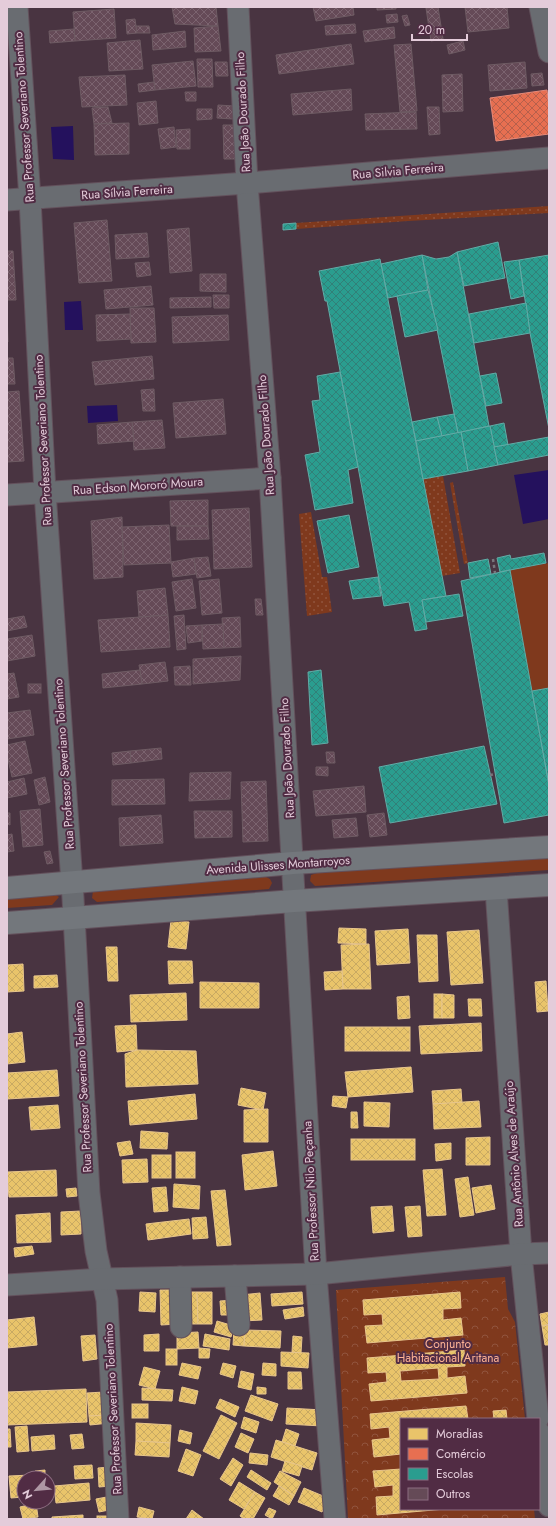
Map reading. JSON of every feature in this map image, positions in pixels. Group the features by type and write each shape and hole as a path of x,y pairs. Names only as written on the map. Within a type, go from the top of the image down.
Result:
{"main road":[{"name":"Avenida Ulisses Montarroyos","path":"7,888 293,863 549,847"},
{"path":"7,923 549,885"}],"street":[{"name":"Rua Professor Severiano Tolentino","path":"17,7 30,199 45,492 72,882 89,1193 96,1250 107,1300 118,1519"},
{"name":"Rua João Dourado Filho","path":"238,7 247,183 270,478 293,863"},
{"path":"540,7 549,52"},
{"name":"Rua Silvia Ferreira","path":"247,183 549,158"},
{"name":"Rua Sílvia Ferreira","path":"7,200 247,183"},
{"name":"Rua Edson Mororó Moura","path":"7,495 270,478"},
{"name":"Rua Professor Nilo Peçanha","path":"293,863 316,1274 335,1519"},
{"name":"Rua Antônio Alves de Araújo","path":"496,889 520,1254 538,1418"},
{"path":"7,1285 102,1279 316,1274 520,1254 549,1253"},
{"path":"235,1276 239,1325"},
{"path":"180,1277 182,1327"},
{"path":"540,1436 545,1456 549,1506"}],"path":[{"path":"493,559 496,573"},
{"path":"490,774 495,774"}],"green space":[{"path":"549,206 549,213 296,229 296,223"},
{"path":"443,476 460,573 442,576 423,479"},
{"path":"453,482 468,563 464,564 450,483"},
{"path":"311,512 322,577 327,577 332,612 307,616 299,514"},
{"path":"549,563 549,688 532,691 510,570"},
{"path":"549,857 549,870 315,886 310,881 311,875 326,870"},
{"path":"264,876 270,879 272,883 269,889 97,902 92,898 93,891"},
{"path":"53,893 59,897 52,905 7,908 7,895"},
{"name":"Conjunto Habitacional Aritana","path":"505,1277 508,1309 515,1322 525,1418 400,1418 400,1510 534,1510 535,1519 348,1519 336,1290"}],"shaded area":[{"path":"73,126 74,160 53,159 51,127"},
{"path":"81,301 83,330 65,330 64,302"},
{"path":"117,405 118,421 88,423 87,406"},
{"path":"549,470 549,519 523,524 514,475"}],"building: Moradias":[{"path":"171,920 189,922 186,949 168,947"},
{"path":"339,928 366,929 366,944 338,943"},
{"path":"408,929 410,963 377,965 375,931"},
{"path":"479,930 483,983 451,985 447,932"},
{"path":"417,935 437,935 438,981 419,982"},
{"path":"369,944 371,989 343,989 341,945"},
{"path":"106,947 117,947 118,981 108,981"},
{"path":"168,961 192,961 193,983 169,984"},
{"path":"23,964 24,991 7,992 7,965"},
{"path":"342,971 343,989 325,990 324,972"},
{"path":"57,975 58,987 34,988 34,976"},
{"path":"546,981 548,1011 537,1012 535,982"},
{"path":"200,982 259,983 259,1008 200,1008"},
{"path":"186,993 187,1020 131,1022 130,995"},
{"path":"434,994 442,994 442,1018 434,1018"},
{"path":"442,994 454,995 454,1018 442,1018"},
{"path":"409,996 410,1018 398,1019 397,997"},
{"path":"468,999 481,999 482,1016 469,1016"},
{"path":"481,1023 482,1051 421,1054 419,1026"},
{"path":"136,1025 137,1050 117,1052 115,1026"},
{"path":"345,1027 410,1027 410,1051 345,1051"},
{"path":"22,1032 25,1062 7,1064 7,1034"},
{"path":"137,1050 196,1051 198,1084 126,1087 125,1054"},
{"path":"411,1067 413,1092 348,1097 345,1072"},
{"path":"57,1070 59,1096 7,1099 7,1073"},
{"path":"241,1088 266,1093 263,1110 238,1105"},
{"path":"461,1089 462,1103 433,1104 432,1091"},
{"path":"195,1094 197,1119 130,1125 128,1101"},
{"path":"333,1096 348,1097 346,1108 332,1106"},
{"path":"479,1101 481,1127 434,1129 433,1104"},
{"path":"364,1102 390,1103 389,1127 364,1126"},
{"path":"58,1105 60,1128 31,1130 29,1107"},
{"path":"268,1109 268,1142 244,1142 244,1110"},
{"path":"351,1112 357,1112 358,1128 351,1128"},
{"path":"141,1131 168,1133 167,1149 140,1148"},
{"path":"490,1137 490,1165 466,1165 466,1138"},
{"path":"351,1139 415,1139 415,1160 351,1160"},
{"path":"130,1141 133,1154 120,1156 117,1143"},
{"path":"451,1143 451,1159 436,1161 435,1144"},
{"path":"273,1151 277,1186 245,1190 242,1155"},
{"path":"176,1152 195,1152 195,1178 176,1178"},
{"path":"152,1155 171,1155 171,1178 152,1178"},
{"path":"147,1159 148,1182 123,1183 122,1160"},
{"path":"442,1169 446,1215 427,1216 423,1170"},
{"path":"56,1170 57,1196 9,1197 7,1172"},
{"path":"468,1177 474,1215 460,1217 455,1179"},
{"path":"174,1184 200,1186 199,1209 173,1207"},
{"path":"491,1185 495,1209 476,1213 472,1188"},
{"path":"166,1187 168,1211 154,1212 152,1188"},
{"path":"76,1188 77,1196 67,1197 66,1189"},
{"path":"225,1190 231,1245 217,1246 211,1191"},
{"path":"392,1206 394,1231 373,1233 371,1207"},
{"path":"420,1206 422,1236 408,1237 405,1207"},
{"path":"81,1211 81,1234 61,1235 61,1212"},
{"path":"50,1213 51,1242 17,1243 16,1215"},
{"path":"206,1217 208,1238 193,1239 192,1218"},
{"path":"189,1219 191,1234 148,1240 146,1224"},
{"path":"32,1246 34,1254 15,1257 14,1248"},
{"path":"160,1290 178,1290 179,1324 161,1325"},
{"path":"140,1292 156,1293 155,1312 139,1311"},
{"path":"184,1292 197,1292 198,1324 184,1324"},
{"path":"197,1292 212,1292 212,1324 198,1324"},
{"path":"302,1292 303,1304 272,1306 271,1294"},
{"path":"460,1292 461,1308 443,1309 443,1320 461,1318 463,1335 367,1343 365,1326 383,1325 382,1314 364,1315 363,1300"},
{"path":"260,1293 262,1320 243,1321 241,1295"},
{"path":"233,1300 234,1315 221,1315 220,1301"},
{"path":"303,1307 304,1316 285,1319 283,1310"},
{"path":"549,1312 549,1324 542,1326 540,1314"},
{"path":"34,1317 37,1345 7,1348 7,1320"},
{"path":"217,1321 234,1326 231,1337 214,1332"},
{"path":"549,1325 549,1345 545,1345 542,1326"},
{"path":"234,1329 245,1330 244,1346 233,1345"},
{"path":"245,1330 281,1331 280,1348 244,1346"},
{"path":"198,1332 199,1348 177,1349 177,1333"},
{"path":"159,1334 159,1351 144,1351 144,1335"},
{"path":"205,1334 230,1339 229,1350 203,1346"},
{"path":"95,1335 97,1359 83,1361 81,1336"},
{"path":"293,1336 302,1337 301,1353 292,1352"},
{"path":"199,1348 210,1349 209,1358 199,1358"},
{"path":"166,1349 177,1349 177,1365 166,1365"},
{"path":"464,1350 465,1366 447,1367 447,1378 465,1376 467,1393 371,1401 369,1384 387,1382 386,1372 368,1373 367,1358","holes":["438,1368 439,1379 401,1381 400,1371"]},
{"path":"281,1352 309,1353 308,1368 281,1366"},
{"path":"182,1363 201,1367 198,1379 179,1375"},
{"path":"223,1363 236,1366 233,1378 220,1374"},
{"path":"263,1363 276,1364 276,1376 262,1375"},
{"path":"144,1367 160,1371 155,1389 139,1385"},
{"path":"241,1371 254,1374 251,1390 238,1387"},
{"path":"288,1372 301,1372 302,1389 288,1389"},
{"path":"182,1387 198,1391 195,1404 179,1401"},
{"path":"257,1387 266,1388 266,1394 257,1394"},
{"path":"142,1388 173,1390 172,1401 142,1400"},
{"path":"86,1389 87,1422 7,1425 7,1392"},
{"path":"104,1392 106,1415 89,1416 87,1393"},
{"path":"251,1395 278,1404 272,1421 245,1411"},
{"path":"220,1399 239,1407 235,1417 216,1408"},
{"path":"132,1404 148,1404 148,1418 132,1418"},
{"path":"466,1406 468,1418 400,1418 400,1454 374,1457 372,1440 390,1438 389,1427 371,1429 370,1414"},
{"path":"287,1408 323,1410 322,1426 286,1424"},
{"path":"506,1410 507,1418 494,1418 493,1411"},
{"path":"109,1415 110,1423 90,1425 89,1416"},
{"path":"221,1415 237,1423 219,1459 203,1451"},
{"path":"244,1417 259,1422 256,1433 241,1428"},
{"path":"136,1423 171,1425 170,1443 136,1441"},
{"path":"27,1426 29,1451 17,1452 15,1427"},
{"path":"7,1429 10,1429 11,1447 7,1447"},
{"path":"286,1429 299,1434 295,1446 282,1442"},
{"path":"180,1430 192,1433 190,1444 178,1441"},
{"path":"241,1433 254,1439 248,1453 235,1447"},
{"path":"82,1434 84,1448 72,1449 70,1435"},
{"path":"54,1435 55,1449 32,1451 31,1437"},
{"path":"276,1440 317,1453 312,1470 271,1457"},
{"path":"136,1441 170,1443 169,1457 135,1455"},
{"path":"186,1449 201,1455 193,1476 178,1471"},
{"path":"250,1453 268,1455 267,1465 249,1463"},
{"path":"233,1458 243,1465 231,1486 220,1479"},
{"path":"285,1461 302,1466 299,1476 282,1471"},
{"path":"92,1465 93,1478 75,1479 74,1466"},
{"path":"110,1467 111,1486 99,1487 98,1468"},
{"path":"400,1469 400,1510 434,1510 377,1515 376,1497 393,1496 393,1485 375,1487 373,1471"},
{"path":"251,1470 271,1483 267,1490 247,1477"},
{"path":"280,1471 301,1482 294,1496 274,1482"},
{"path":"9,1476 16,1476 16,1498 11,1498"},
{"path":"239,1482 255,1492 244,1509 229,1500"},
{"path":"89,1483 90,1500 56,1503 56,1486"},
{"path":"279,1486 294,1496 289,1505 273,1496"},
{"path":"304,1488 328,1498 322,1512 298,1502"},
{"path":"255,1492 265,1498 253,1519 244,1519 240,1516"},
{"path":"112,1496 114,1509 99,1512 96,1499"},
{"path":"139,1507 154,1511 152,1519 137,1517"},
{"path":"269,1508 276,1511 272,1519 265,1515"},
{"path":"21,1510 37,1510 38,1517 23,1519"},
{"path":"192,1510 204,1519 186,1519"},
{"path":"83,1515 83,1519 52,1519 52,1517"},
{"path":"97,1516 114,1516 114,1519 97,1519"}],"building: Comércio":[{"path":"547,90 549,107 549,134 496,141 490,98"}],"building: Escolas":[{"path":"296,223 296,229 283,230 283,224"},
{"path":"498,242 505,278 464,286 457,252"},
{"path":"457,252 489,426 458,433 422,255 436,259 449,257"},
{"path":"422,255 428,290 388,298 381,264"},
{"path":"549,255 549,429 530,333 519,260"},
{"path":"380,259 446,596 422,600 427,629 415,631 409,602 384,606 327,301 325,301 319,271"},
{"path":"519,260 524,296 511,299 504,262"},
{"path":"428,290 438,330 405,337 397,296"},
{"path":"526,303 530,333 474,343 469,314"},
{"path":"340,372 358,467 348,470 353,503 315,510 305,455 320,452 312,401 320,400 317,376"},
{"path":"496,373 502,403 486,406 480,376"},
{"path":"454,414 458,433 442,436 437,417"},
{"path":"437,417 442,436 416,441 412,422"},
{"path":"504,423 508,445 494,447 490,426"},
{"path":"490,426 498,465 468,471 461,432"},
{"path":"461,432 468,471 423,479 416,441"},
{"path":"549,437 549,455 498,465 494,447"},
{"path":"349,515 359,567 328,573 317,521"},
{"path":"544,553 546,563 500,572 497,558 510,555 511,559"},
{"path":"488,559 491,574 470,578 468,563"},
{"path":"510,570 549,785 549,815 504,823 461,581"},
{"path":"378,577 381,596 353,599 349,581"},
{"path":"459,594 463,616 426,622 422,600"},
{"path":"321,670 328,743 312,745 308,672"},
{"path":"549,688 549,785 532,691"},
{"path":"484,746 497,804 390,823 379,767"}],"building: Outros":[{"path":"172,7 216,7 218,26 175,24"},
{"path":"313,7 353,7 354,15 316,21"},
{"path":"377,7 396,7 396,9 377,10"},
{"path":"438,7 443,39 431,41 426,8"},
{"path":"465,7 507,7 509,28 468,32"},
{"path":"114,9 116,38 75,41 73,12"},
{"path":"397,14 398,22 387,23 386,15"},
{"path":"407,15 410,25 405,26 402,16"},
{"path":"135,19 137,33 127,34 126,20"},
{"path":"355,24 356,33 326,35 325,26"},
{"path":"136,26 149,26 150,33 137,33"},
{"path":"218,26 221,51 195,52 194,28"},
{"path":"394,27 395,38 365,42 363,31"},
{"path":"74,29 75,41 50,43 49,31"},
{"path":"185,31 186,47 153,50 152,35"},
{"path":"140,40 143,69 109,71 107,43"},
{"path":"463,41 465,50 449,54 447,45"},
{"path":"351,44 354,64 279,74 276,55"},
{"path":"411,44 417,111 400,112 394,45"},
{"path":"197,59 212,59 213,87 198,87"},
{"path":"193,61 196,86 155,90 152,65"},
{"path":"215,62 227,62 228,76 216,76"},
{"path":"525,62 527,88 490,91 488,65"},
{"path":"542,73 544,85 532,86 531,74"},
{"path":"462,74 463,111 443,112 442,75"},
{"path":"125,75 127,105 82,107 79,77"},
{"path":"154,82 155,90 139,92 138,84"},
{"path":"351,89 352,110 293,115 291,94"},
{"path":"185,92 196,92 196,101 186,101"},
{"path":"156,101 158,123 139,125 137,103"},
{"path":"218,105 234,106 233,119 217,118"},
{"path":"108,107 112,123 94,124 92,108"},
{"path":"427,107 439,107 440,134 429,135"},
{"path":"197,109 212,109 212,119 197,120"},
{"path":"416,112 417,129 366,130 365,114"},
{"path":"129,123 129,154 95,155 94,124"},
{"path":"223,125 237,125 238,159 224,159"},
{"path":"174,127 176,147 161,149 158,129"},
{"path":"190,129 190,149 177,149 176,130"},
{"path":"107,220 112,281 79,283 74,223"},
{"path":"189,228 192,271 170,273 167,230"},
{"path":"147,233 149,257 116,259 115,235"},
{"path":"7,251 13,251 16,300 7,300"},
{"path":"149,262 151,275 137,277 135,263"},
{"path":"200,274 226,274 226,292 200,291"},
{"path":"151,286 153,305 106,309 104,290"},
{"path":"213,295 229,295 229,308 214,308"},
{"path":"211,297 211,307 170,308 170,298"},
{"path":"130,308 154,308 156,342 131,343"},
{"path":"7,311 8,342 7,342"},
{"path":"130,314 131,339 97,341 96,315"},
{"path":"228,315 229,340 173,343 172,317"},
{"path":"152,356 154,379 95,385 92,362"},
{"path":"7,358 13,358 15,384 7,384"},
{"path":"154,389 155,411 143,411 141,390"},
{"path":"19,391 24,461 7,462 7,392"},
{"path":"223,399 226,434 176,438 173,403"},
{"path":"162,420 165,448 134,450 132,422"},
{"path":"132,422 134,441 98,444 97,425"},
{"path":"208,500 208,526 171,526 170,501"},
{"path":"249,508 252,567 214,569 212,510"},
{"path":"122,517 123,577 94,579 91,521"},
{"path":"169,525 171,563 124,565 122,527"},
{"path":"177,526 208,526 209,539 177,540"},
{"path":"208,557 211,576 197,578 194,558"},
{"path":"194,558 196,574 173,577 171,562"},
{"path":"192,579 196,608 176,611 172,582"},
{"path":"219,579 222,613 202,615 199,581"},
{"path":"165,588 168,615 139,617 137,591"},
{"path":"255,599 261,599 263,615 256,615"},
{"path":"168,615 170,647 101,652 98,620"},
{"path":"184,615 186,649 177,650 174,616"},
{"path":"24,616 27,627 7,631 7,619"},
{"path":"240,617 241,647 224,648 222,618"},
{"path":"223,624 224,648 203,649 202,625"},
{"path":"202,625 202,641 188,643 186,626"},
{"path":"32,635 35,656 7,661 7,639"},
{"path":"241,656 240,680 193,684 193,659"},
{"path":"165,662 168,681 142,684 139,665"},
{"path":"190,666 191,685 175,685 174,667"},
{"path":"140,670 142,684 103,688 102,674"},
{"path":"14,673 19,697 7,699 7,674"},
{"path":"28,684 41,684 41,693 28,693"},
{"path":"30,710 34,735 7,739 7,713"},
{"path":"25,741 32,773 12,777 7,755 7,745"},
{"path":"161,748 162,759 131,763 130,751"},
{"path":"130,751 131,763 113,765 112,753"},
{"path":"326,752 334,752 335,763 327,763"},
{"path":"316,767 328,767 328,776 316,775"},
{"path":"231,772 230,799 189,801 190,773"},
{"path":"45,777 50,802 39,805 34,780"},
{"path":"24,778 27,794 7,798 7,782"},
{"path":"164,779 165,804 112,805 112,780"},
{"path":"266,781 268,841 243,842 241,782"},
{"path":"364,786 366,812 316,816 313,791"},
{"path":"40,809 43,845 23,847 20,811"},
{"path":"194,811 232,811 232,837 195,838"},
{"path":"7,813 10,813 10,825 7,824"},
{"path":"384,813 387,835 370,837 367,815"},
{"path":"161,815 163,843 120,846 119,818"},
{"path":"356,818 358,836 334,838 332,820"},
{"path":"12,834 14,851 7,852 7,835"},
{"path":"50,851 53,863 47,864 44,852"}]}
